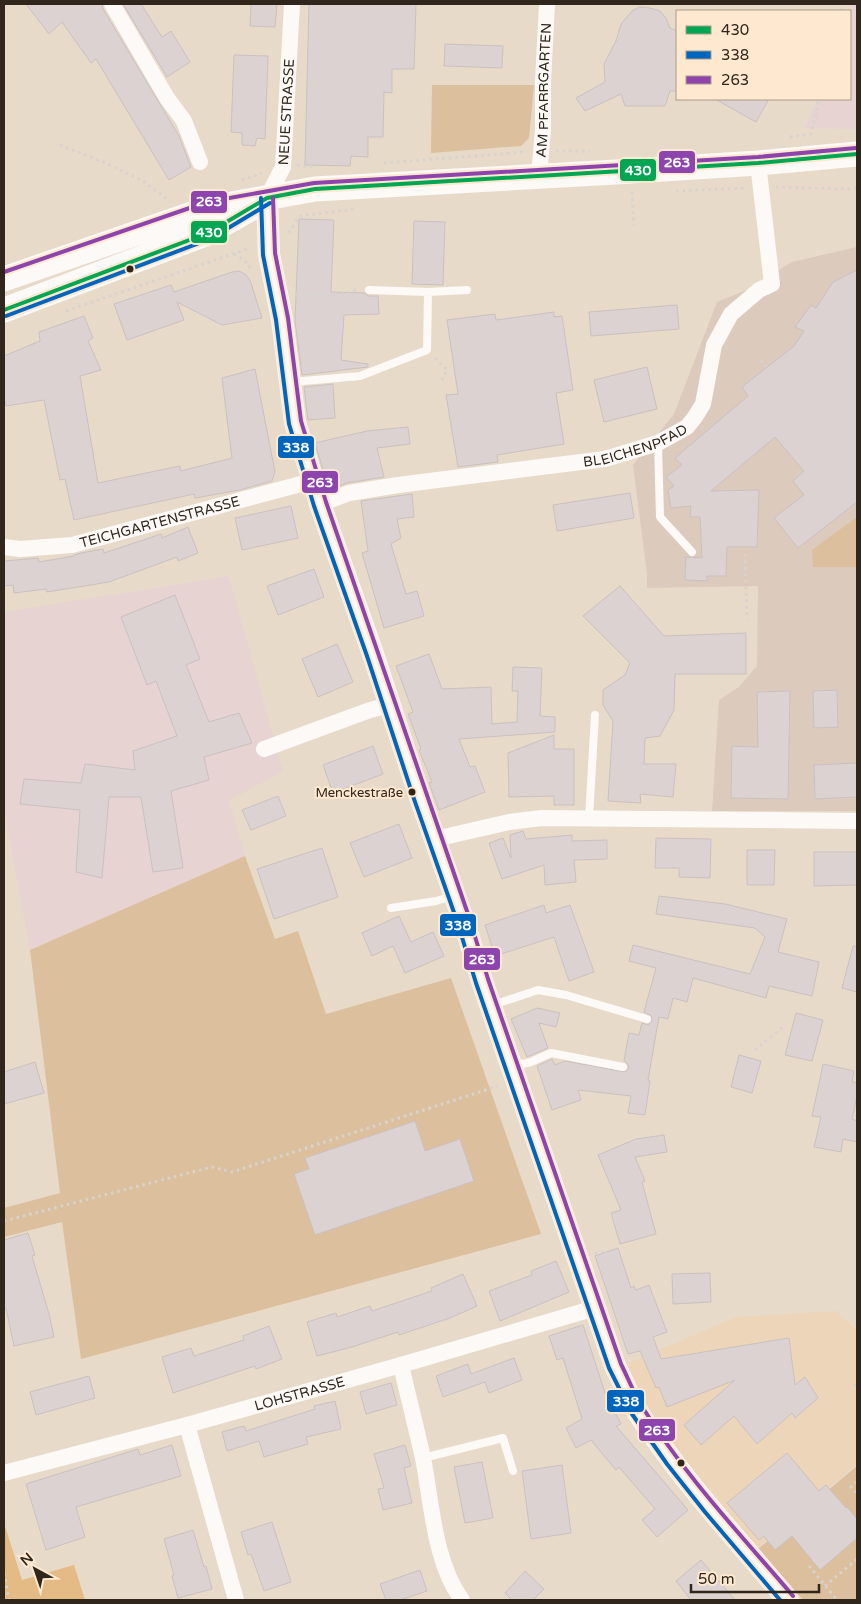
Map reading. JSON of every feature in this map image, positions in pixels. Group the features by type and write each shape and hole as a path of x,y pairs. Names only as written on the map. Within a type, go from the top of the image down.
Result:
{"main road":[{"path":"4,309 17,288 9,278 209,208 325,188 540,164 758,163 857,154"},
{"path":"4,309 208,233 267,198"},
{"name":"NEUE STRASSE","path":"267,198 268,240 282,319 295,422 312,481 491,1005 506,1076 616,1366 636,1409 677,1466 788,1600"}],"street":[{"path":"112,4 167,98 184,121 200,162"},
{"name":"NEUE STRASSE","path":"267,198 283,167 292,4"},
{"name":"AM PFARRGARTEN","path":"540,164 547,4"},
{"name":"BLEICHENPFAD","path":"320,504 349,493 398,485 605,459 658,443 687,427 703,404 714,345 731,314 759,290 772,284 758,163"},
{"name":"TEICHGARTENSTRASSE","path":"4,547 20,549 72,545 312,481"},
{"path":"264,749 370,710 390,705"},
{"path":"435,839 509,822 541,818 857,821"},
{"name":"LOHSTRASSE","path":"4,1473 187,1425 402,1365 595,1308"},
{"path":"402,1365 423,1458 441,1556 448,1577 462,1600"},
{"path":"187,1425 236,1600"}],"lane":[{"path":"369,290 428,292 466,290"},
{"path":"290,382 360,376 427,350 428,292"},
{"path":"658,443 660,517 692,552"},
{"path":"589,818 595,715"},
{"path":"391,908 455,896"},
{"path":"491,1005 538,990 566,995 647,1019"},
{"path":"506,1076 531,1062 551,1054 623,1067"},
{"path":"423,1458 503,1438 513,1470"}],"path":[{"path":"810,134 819,100"},
{"path":"60,145 106,163 143,181 172,203"},
{"path":"380,163 540,164 596,151"},
{"path":"283,167 298,165 319,167"},
{"path":"623,192 640,192"},
{"path":"632,192 634,226"},
{"path":"59,313 234,254 290,231 301,216 358,209"},
{"path":"278,294 346,294 352,290 369,290"},
{"path":"427,350 447,370 441,382"},
{"path":"761,360 767,367"},
{"path":"745,554 747,620"},
{"path":"755,1050 784,1026"},
{"path":"4,1221 212,1166 232,1172 506,1076"},
{"path":"857,1482 851,1487 857,1494"},
{"path":"825,1586 857,1559"},
{"path":"809,1566 837,1600"},
{"path":"4,1573 9,1600"}],"shaded area":[{"path":"853,4 857,4 857,129 805,128 817,100 851,100 851,10"},
{"path":"432,85 534,85 529,138 521,146 431,153"},
{"path":"857,247 857,811 712,811 719,700 739,687 757,666 758,586 647,588 647,574 633,465 674,414 717,302 749,289 792,262"},
{"path":"857,517 857,567 813,567 812,550"},
{"path":"229,576 283,772 229,800 245,856 30,950 4,810 4,612"},
{"path":"245,856 275,939 298,931 326,1014 451,978 541,1234 81,1359 62,1222 4,1237 4,1208 60,1193 30,950"},
{"path":"836,1311 857,1330 857,1464 753,1552 651,1412 623,1366 736,1317"},
{"path":"857,1466 857,1600 803,1600 758,1549"},
{"path":"4,1523 22,1580 74,1565 85,1600 4,1600"}],"building":[{"path":"26,4 102,4 103,9 179,136 191,167 169,180 96,59 91,63 62,22 49,34"},
{"path":"123,4 141,4 162,37 171,31 190,62 167,77"},
{"path":"251,4 277,4 275,27 250,26"},
{"path":"309,4 416,4 414,69 392,69 392,93 384,92 383,137 368,137 368,157 351,156 350,166 305,165"},
{"path":"639,7 660,11 666,18 670,28 676,31 676,91 670,91 665,106 625,106 621,94 585,111 576,98 605,82 604,64 616,41 621,24 632,11"},
{"path":"445,44 503,46 502,68 444,66"},
{"path":"234,55 268,56 265,139 257,138 255,146 242,145 242,133 231,132"},
{"path":"717,100 768,100 756,122"},
{"path":"299,219 334,220 331,292 365,293 368,296 378,296 379,314 344,315 341,360 368,364 368,367 302,375 295,321"},
{"path":"414,221 445,222 443,285 412,284"},
{"path":"857,270 857,502 798,548 774,518 804,495 793,481 804,471 775,437 711,491 759,490 757,547 727,547 726,576 707,576 707,581 685,580 686,557 702,558 700,517 690,517 691,506 671,508 668,490 674,486 666,477 682,465 675,458 748,396 742,387 794,346 804,331 795,327 811,305 816,308 833,282"},
{"path":"239,271 250,280 262,318 222,325 177,302 184,320 127,340 114,304 171,285 174,292"},
{"path":"677,305 679,329 591,336 589,312"},
{"path":"554,312 554,317 562,316 573,390 556,393 564,444 497,455 498,462 458,467 446,395 458,394 447,320 495,314 496,320"},
{"path":"84,316 93,338 88,341 101,370 80,376 98,483 180,466 181,471 232,458 222,378 255,369 275,472 272,481 240,490 195,498 194,494 74,520 65,479 60,480 44,400 6,406 4,397 4,356 40,341 39,332"},
{"path":"647,367 657,409 604,422 594,380"},
{"path":"333,384 335,418 308,420 304,387"},
{"path":"408,427 410,444 377,448 384,477 347,483 329,490 315,443 367,431"},
{"path":"630,493 634,518 557,531 553,505"},
{"path":"412,494 414,517 397,519 401,538 391,544 406,594 417,591 424,616 384,628 362,553 368,551 361,501"},
{"path":"291,506 298,538 242,550 235,518"},
{"path":"188,527 198,553 178,561 177,557 109,582 47,592 46,589 14,593 13,585 4,586 4,561 38,558 39,562 103,549 104,553 161,534 162,538"},
{"path":"314,569 324,597 278,615 267,586"},
{"path":"620,586 664,636 746,633 746,674 675,674 674,710 660,736 645,738 644,764 676,764 673,797 640,794 641,803 608,801 613,721 603,705 603,690 625,675 630,663 583,616"},
{"path":"175,595 200,659 186,665 209,722 239,713 252,743 204,757 209,780 171,791 183,868 153,872 141,797 109,797 102,878 76,872 80,810 20,804 24,779 81,783 85,764 135,770 133,751 177,736 156,681 147,685 121,617"},
{"path":"337,644 353,682 318,697 302,659"},
{"path":"429,654 442,689 491,687 492,724 517,722 518,691 512,691 513,667 542,668 540,716 555,717 555,732 459,739 470,767 475,766 485,792 439,810 429,783 432,782 419,750 421,749 408,714 413,712 396,666"},
{"path":"837,690 838,727 814,728 813,691"},
{"path":"790,691 788,799 731,798 732,746 758,747 757,692"},
{"path":"554,735 554,749 574,749 574,805 554,805 554,796 509,797 508,753"},
{"path":"373,746 383,774 333,793 323,765"},
{"path":"857,763 857,797 815,799 814,765"},
{"path":"278,796 286,816 251,830 242,810"},
{"path":"399,824 412,858 364,877 350,843"},
{"path":"523,831 526,839 572,835 572,841 607,840 607,859 574,860 576,882 545,885 544,865 502,879 489,843 503,838 511,858 510,835"},
{"path":"656,838 711,839 710,878 679,877 679,868 655,868"},
{"path":"322,848 338,897 274,919 257,869"},
{"path":"747,850 775,850 774,885 747,885"},
{"path":"814,852 857,852 857,885 814,886"},
{"path":"659,896 725,904 787,919 778,952 819,962 812,996 769,986 766,998 693,978 687,1002 673,998 668,1019 659,1017 648,1080 650,1081 645,1115 628,1113 631,1096 578,1090 581,1100 552,1110 537,1066 552,1059 555,1065 565,1061 625,1072 629,1068 624,1061 629,1033 639,1035 642,1023 648,1025 652,1021 651,1016 644,1012 656,968 629,961 633,945 750,974 765,937 755,928 656,914"},
{"path":"544,905 546,913 570,905 594,972 569,981 554,937 495,956 485,925"},
{"path":"399,916 411,942 433,932 444,956 405,973 393,946 372,956 362,933"},
{"path":"853,946 857,947 857,992 842,988"},
{"path":"537,1008 560,1013 556,1027 539,1023 548,1048 527,1057 511,1019"},
{"path":"796,1013 823,1020 812,1061 785,1055"},
{"path":"739,1055 761,1061 752,1093 731,1087"},
{"path":"35,1062 44,1093 4,1104 4,1072"},
{"path":"823,1064 854,1071 852,1082 857,1083 857,1096 852,1119 857,1121 857,1142 843,1139 841,1152 814,1147 821,1117 812,1116"},
{"path":"415,1121 425,1151 460,1139 474,1181 315,1235 294,1174 309,1169 305,1158"},
{"path":"664,1135 667,1152 635,1157 645,1181 642,1182 656,1234 620,1244 611,1213 621,1210 598,1155 636,1139"},
{"path":"28,1233 35,1255 32,1256 54,1337 14,1346 6,1308 4,1308 4,1240"},
{"path":"618,1248 631,1288 634,1286 636,1290 649,1285 667,1332 653,1337 661,1359 789,1338 795,1385 805,1377 818,1398 795,1418 792,1413 757,1444 734,1416 701,1445 684,1425 735,1380 667,1407 659,1387 656,1388 640,1351 628,1354 595,1256"},
{"path":"556,1261 569,1292 500,1321 489,1291 532,1275 531,1271"},
{"path":"710,1273 711,1302 673,1304 672,1274"},
{"path":"463,1274 477,1306 450,1318 399,1335 398,1332 317,1356 307,1322 336,1313 337,1317 370,1306 372,1311 432,1291 431,1288"},
{"path":"583,1325 606,1396 621,1424 616,1426 688,1510 657,1537 642,1520 655,1509 619,1467 616,1470 591,1440 576,1448 566,1428 582,1419 563,1358 557,1360 549,1336"},
{"path":"269,1326 282,1359 256,1369 255,1366 173,1393 162,1357 191,1348 194,1356 244,1340 243,1336"},
{"path":"514,1358 522,1380 489,1393 485,1382 443,1397 436,1376 468,1364 471,1374"},
{"path":"89,1376 95,1398 36,1415 30,1392"},
{"path":"391,1383 397,1405 366,1414 360,1392"},
{"path":"335,1401 341,1429 306,1437 308,1444 264,1457 259,1441 227,1451 222,1432 244,1426 246,1431 315,1409 314,1406"},
{"path":"172,1445 181,1476 76,1507 85,1537 46,1550 26,1484 138,1449 140,1455"},
{"path":"405,1445 411,1466 404,1468 412,1503 383,1510 378,1489 384,1488 374,1454"},
{"path":"787,1453 819,1491 826,1485 857,1519 857,1538 820,1570 792,1536 775,1550 764,1536 759,1540 727,1503"},
{"path":"482,1462 493,1518 465,1523 454,1467"},
{"path":"562,1465 571,1533 531,1539 522,1471"},
{"path":"272,1522 291,1582 264,1591 251,1554 248,1555 241,1532"},
{"path":"193,1530 212,1589 178,1598 164,1539"},
{"path":"701,1560 735,1600 691,1600 676,1581"},
{"path":"420,1570 427,1591 400,1600 386,1600 380,1584"},
{"path":"525,1571 544,1589 533,1600 512,1600 505,1593"}],"transit line":[{"name":"263","path":"4,272 207,202 314,183 758,157 856,148"},
{"name":"430","path":"4,310 208,233 267,198 315,189 758,163 857,154"},
{"name":"338","path":"261,198 263,255 276,320 289,424 314,506 367,656 457,921 476,983 609,1368 632,1414 667,1464 780,1600"},
{"name":"263","path":"273,198 275,253 288,318 301,421 326,502 621,1364 640,1403 659,1433 714,1505 793,1596"},
{"name":"338","path":"6,316 210,239 270,203"}],"place":[{"name":"Menckestraße","path":"412,792"}]}
